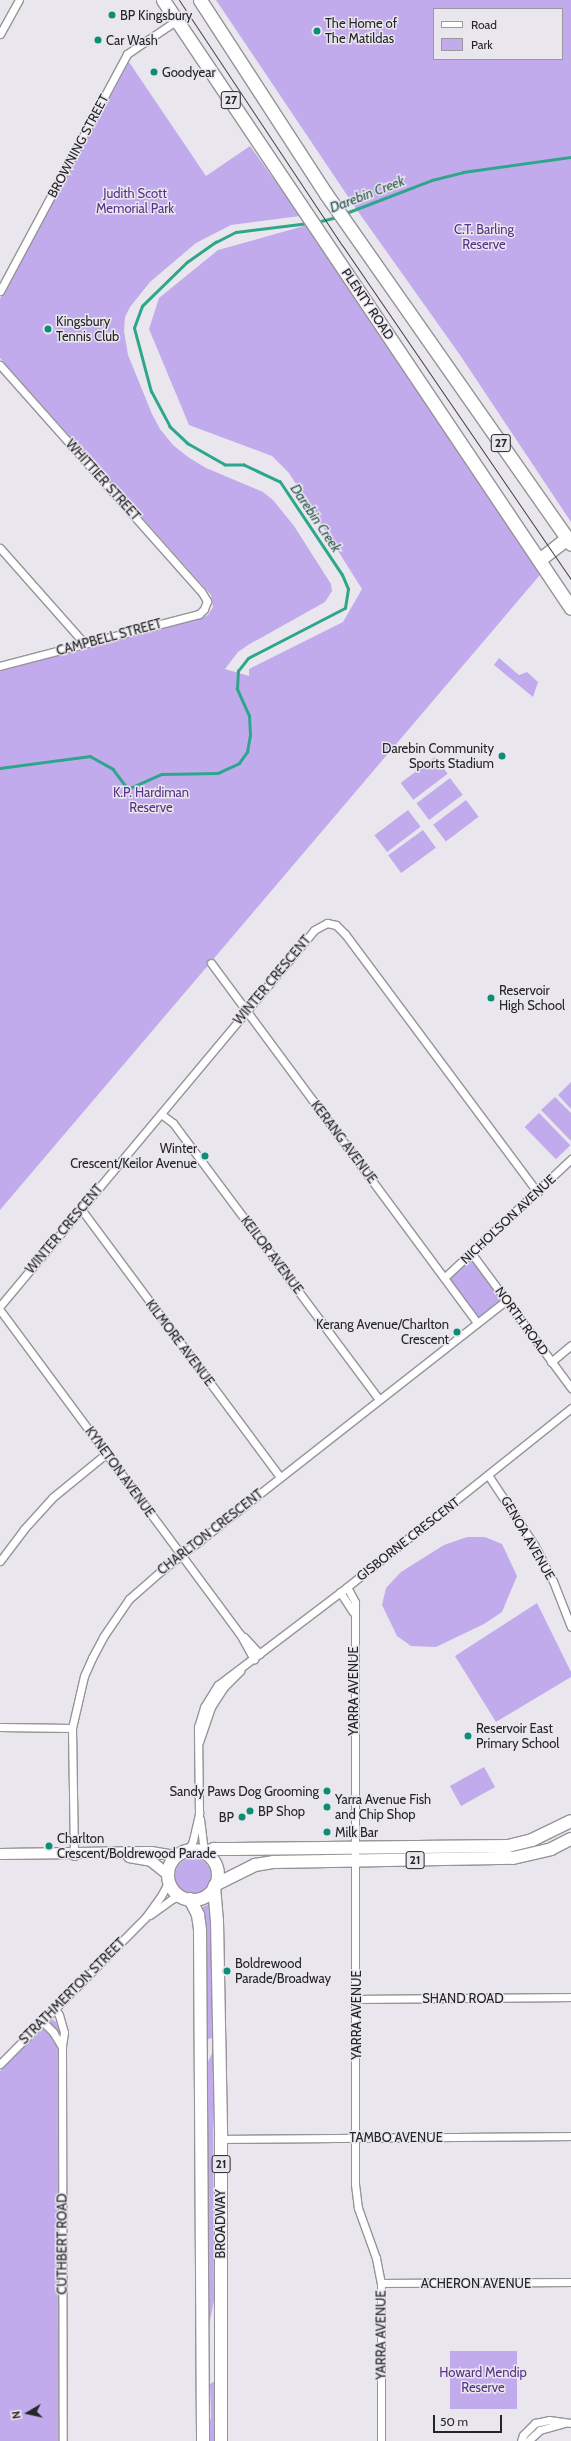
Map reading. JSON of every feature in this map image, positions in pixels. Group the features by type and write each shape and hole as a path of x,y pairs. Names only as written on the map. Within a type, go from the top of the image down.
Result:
{"highway":[{"name":"PLENTY ROAD","path":"164,0 571,608"},
{"name":"PLENTY ROAD","path":"200,0 354,236 569,541"},
{"path":"539,560 569,541"}],"main road":[{"name":"21","path":"189,1850 204,1853 214,1850 508,1846 532,1840 571,1821"},
{"name":"21","path":"168,1878 173,1890 185,1898 204,1897 214,1886 255,1865 276,1862 513,1858 551,1849 571,1839"},
{"path":"276,1849 276,1862"},
{"path":"168,1878 170,1864 177,1856 189,1850"},
{"path":"0,1854 150,1852 177,1856"},
{"name":"21","path":"204,1853 212,1860 217,1870 214,1886"},
{"path":"70,1854 138,1857 151,1861 168,1878"},
{"name":"BROADWAY","path":"214,1886 220,2139 221,2441"},
{"name":"BROADWAY","path":"185,1898 198,1915 200,1930 204,2379 203,2441"},
{"path":"201,2051 218,2040"},
{"path":"204,2379 220,2372"}],"street":[{"path":"0,34 19,0"},
{"name":"BROWNING STREET","path":"0,290 127,54 177,20"},
{"name":"WHITTIER STREET","path":"0,365 205,596"},
{"path":"0,548 84,643"},
{"name":"CAMPBELL STREET","path":"0,666 198,614 204,609 207,601 205,596"},
{"name":"WINTER CRESCENT","path":"0,1306 314,930 327,923 336,925 345,934 537,1192"},
{"name":"KERANG AVENUE","path":"211,962 477,1322"},
{"name":"KEILOR AVENUE","path":"161,1114 174,1123 379,1399"},
{"name":"NICHOLSON AVENUE","path":"445,1277 472,1254 571,1159"},
{"name":"KILMORE AVENUE","path":"81,1209 280,1477"},
{"name":"NORTH ROAD","path":"472,1254 571,1388"},
{"name":"CHARLTON CRESCENT","path":"70,1854 72,1728 84,1676 103,1637 129,1599 181,1555 506,1300"},
{"name":"KYNETON AVENUE","path":"0,1310 108,1453 240,1634 254,1659"},
{"path":"551,1362 571,1345"},
{"name":"GISBORNE CRESCENT","path":"189,1850 193,1840 199,1813 198,1727 210,1696 230,1675 254,1659 347,1587 571,1408"},
{"path":"0,1561 24,1529 53,1498 108,1453"},
{"name":"GENOA AVENUE","path":"488,1475 535,1546 553,1581 571,1626"},
{"name":"YARRA AVENUE","path":"347,1587 354,1596 354,1861 356,1999 355,2184 358,2208 376,2258 381,2283 381,2441"},
{"path":"340,1592 350,1604 354,1612"},
{"name":"KYNETON AVENUE","path":"240,1634 260,1654"},
{"path":"0,1727 72,1728"},
{"path":"199,1813 204,1853"},
{"name":"STRATHMERTON STREET","path":"0,2064 145,1918 161,1896 168,1878"},
{"name":"STRATHMERTON STREET","path":"145,1918 172,1899 185,1898"},
{"name":"SHAND ROAD","path":"356,1999 571,1997"},
{"name":"CUTHBERT ROAD","path":"55,2008 59,2015 64,2032 62,2047 63,2441"},
{"path":"42,2021 53,2032 62,2047"},
{"name":"TAMBO AVENUE","path":"220,2139 571,2136"},
{"name":"ACHERON AVENUE","path":"381,2283 571,2282"},
{"path":"526,2438 535,2423 542,2421 567,2423"}],"green space":[{"name":"C.T. Barling Reserve","path":"216,0 571,0 571,522 460,355 357,210"},
{"name":"K.P. Hardiman Reserve","path":"129,62 206,176 250,146 300,216 231,225 196,243 150,282 130,307 125,317 124,331 128,355 152,414 160,429 173,445 188,457 206,468 263,492 273,500 294,526 331,584 332,591 325,602 248,645 238,652 225,669 249,676 249,669 343,622 362,589 289,473 272,456 189,425 149,329 159,298 218,250 311,224 545,569 0,1210 0,670 199,619 208,615 213,607 211,595 0,358 0,299"},
{"path":"499,658 519,675 527,672 538,682 533,697 494,665"},
{"path":"435,757 448,774 413,800 401,783"},
{"path":"450,778 463,795 429,820 416,803"},
{"path":"466,800 479,817 446,841 433,825"},
{"path":"408,810 421,827 387,852 374,835"},
{"path":"423,830 436,848 401,873 388,855"},
{"path":"571,1082 571,1109 558,1095"},
{"path":"555,1097 571,1113 571,1141 541,1110"},
{"path":"539,1113 570,1145 556,1159 525,1127"},
{"path":"472,1254 506,1300 477,1321 444,1275"},
{"path":"467,1537 485,1537 502,1544 517,1576 502,1612 484,1624 436,1647 411,1646 397,1636 382,1605 386,1588 401,1572 444,1545"},
{"path":"537,1603 571,1672 571,1677 496,1722 455,1656"},
{"path":"484,1767 495,1787 461,1806 450,1786"},
{"path":"193,1858 203,1861 208,1866 211,1876 208,1886 203,1891 193,1894 183,1891 178,1886 175,1876 178,1866 183,1861"},
{"path":"211,1903 212,2038 205,2040 203,1907"},
{"path":"51,2018 56,2022 59,2030 60,2045 58,2441 0,2441 0,2071"},
{"path":"213,2051 214,2301 209,2325 208,2364 206,2366 207,2064"},
{"name":"Howard Mendip Reserve","path":"450,2351 517,2351 517,2409 450,2409"},
{"path":"215,2381 214,2441 208,2441 208,2425 211,2418 210,2384"}],"waterway":[{"name":"Darebin Creek","path":"346,213 432,180 463,172 571,157"},
{"name":"Darebin Creek","path":"317,222 337,217"},
{"name":"Darebin Creek","path":"0,768 90,756 113,769 128,789 162,774 218,773 239,763 247,752 250,735 249,716 237,689 238,671 248,658 345,608 348,589 342,575 280,482 244,465 225,465 188,444 170,427 151,392 134,328 142,306 187,262 216,242 236,232 308,223"}],"tram line":[{"path":"179,0 342,245 571,580"}],"place":[{"name":"BP Kingsbury","path":"112,15"},
{"name":"The Home of The Matildas","path":"317,31"},
{"name":"Car Wash","path":"98,40"},
{"name":"Goodyear","path":"154,72"},
{"name":"Kingsbury Tennis Club","path":"48,329"},
{"name":"Darebin Community Sports Stadium","path":"502,756"},
{"name":"Reservoir High School","path":"491,998"},
{"name":"Winter Crescent/Keilor Avenue","path":"205,1156"},
{"name":"Kerang Avenue/Charlton Crescent","path":"457,1332"},
{"name":"Reservoir East Primary School","path":"468,1736"},
{"name":"Sandy Paws Dog Grooming","path":"327,1791"},
{"name":"Yarra Avenue Fish and Chip Shop","path":"327,1807"},
{"name":"BP Shop","path":"250,1811"},
{"name":"BP","path":"242,1817"},
{"name":"Milk Bar","path":"327,1832"},
{"name":"Charlton Crescent/Boldrewood Parade","path":"49,1846"},
{"name":"Boldrewood Parade/Broadway","path":"227,1971"}],"park label":[{"name":"Judith Scott Memorial Park","path":"135,202"}]}
